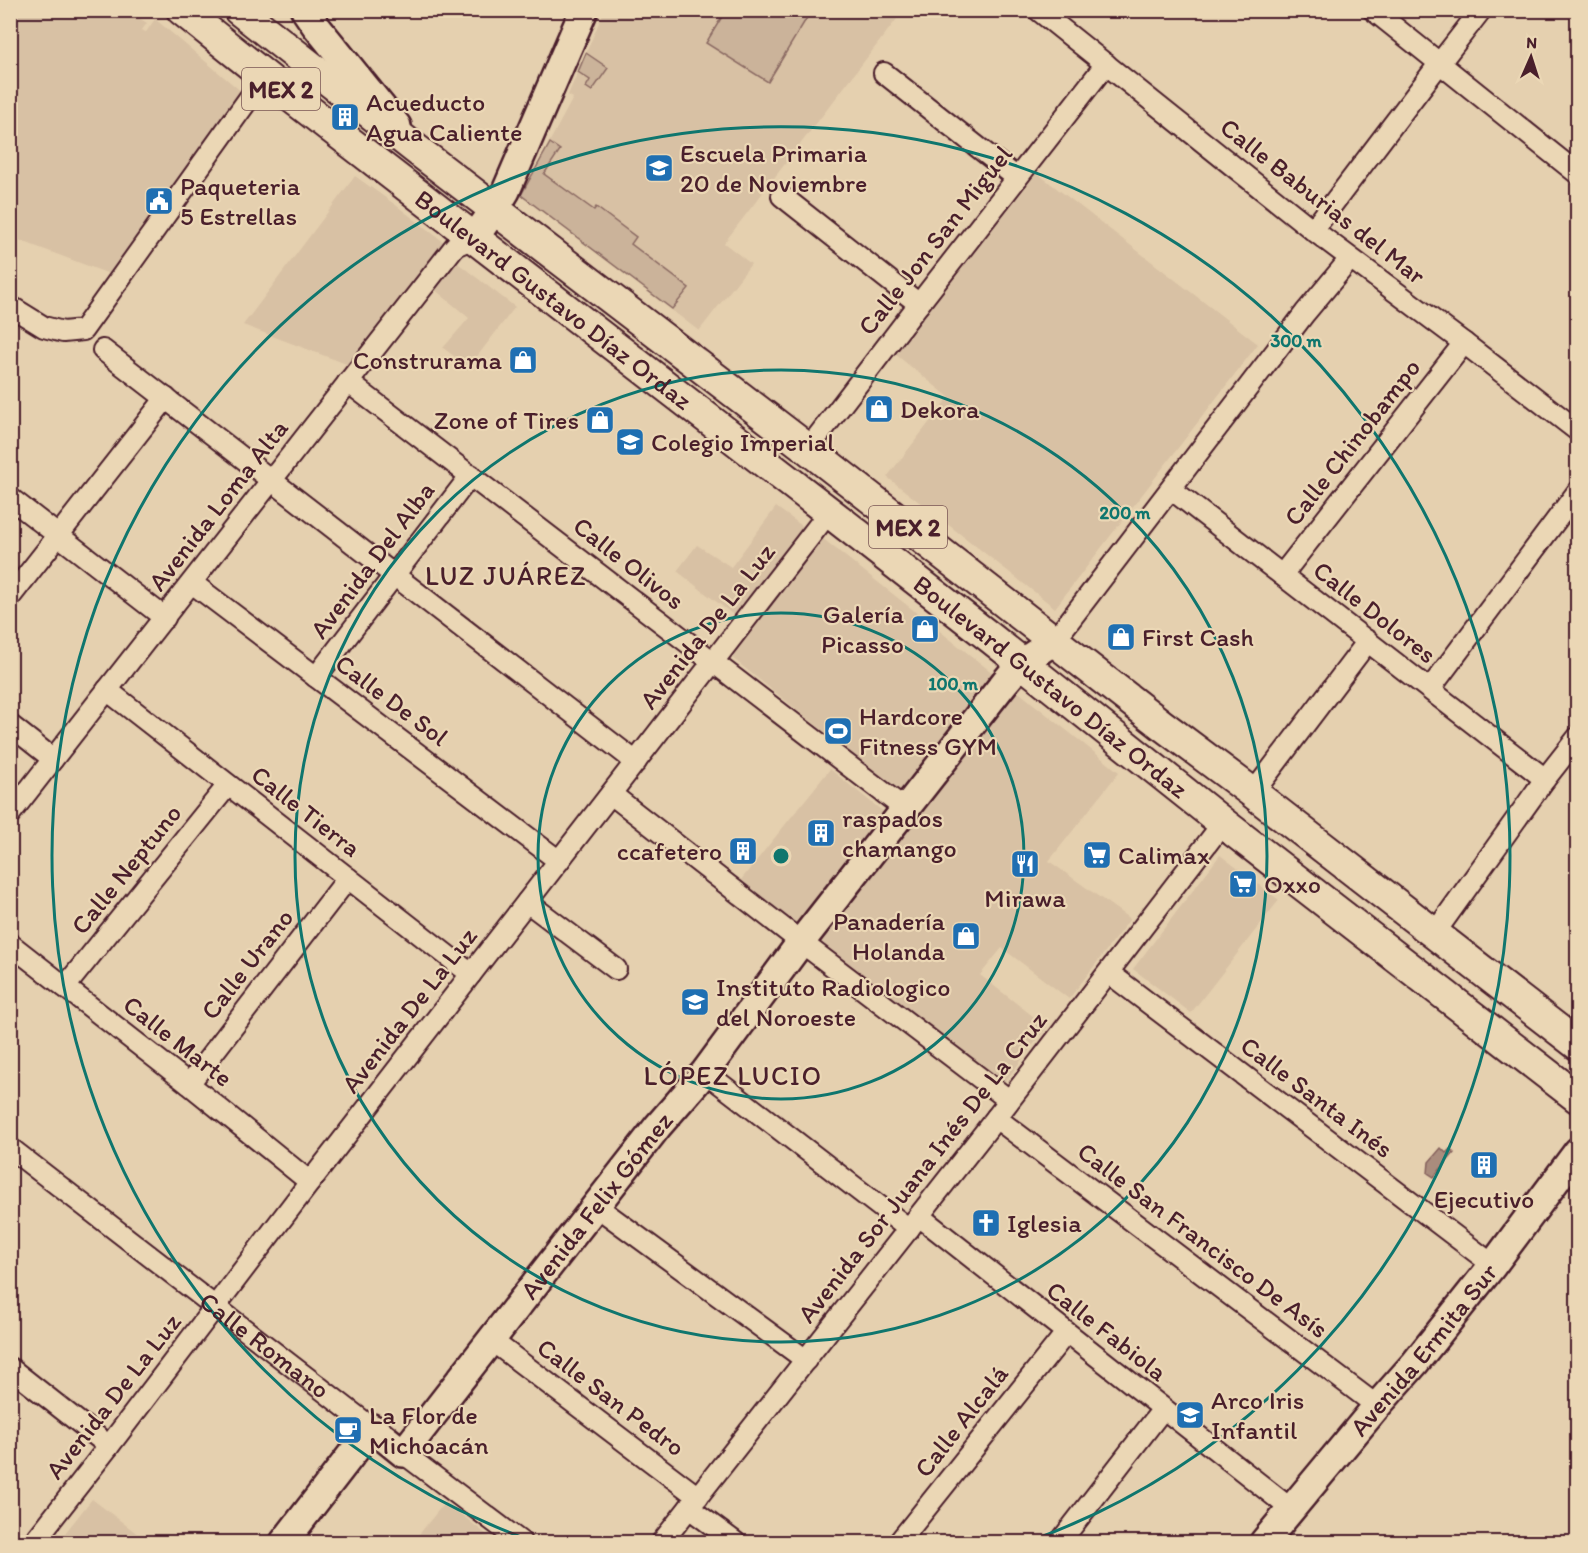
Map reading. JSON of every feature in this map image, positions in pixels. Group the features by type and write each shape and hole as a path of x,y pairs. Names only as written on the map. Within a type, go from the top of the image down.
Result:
{"main road":[{"name":"Boulevard Gustavo Díaz Ordaz","path":"182,10 829,512 1223,824 1578,1098"},
{"name":"Boulevard Gustavo Díaz Ordaz","path":"239,10 417,150 808,449 1578,1045"},
{"path":"305,10 417,150"},
{"path":"474,238 506,191 584,10"},
{"name":"Avenida Felix Gómez","path":"403,1453 658,1126 705,1072 801,942 1021,663 1054,641"},
{"name":"Avenida Ermita Sur","path":"1264,1542 1377,1406 1415,1364 1578,1151"},
{"path":"284,1542 372,1428"},
{"name":"Calle Romano","path":"372,1428 403,1453"}],"street":[{"name":"Calle Baburias del Mar","path":"1038,10 1350,259 1578,430"},
{"path":"1373,10 1578,174"},
{"path":"1313,230 1481,10"},
{"name":"Calle Jon San Miguel","path":"808,449 1106,64"},
{"path":"884,73 1017,178"},
{"path":"10,306 44,327 63,332 83,330 265,76"},
{"path":"782,196 919,304"},
{"name":"Avenida Loma Alta","path":"10,814 455,246 474,238"},
{"name":"Avenida Felix Gómez","path":"1054,641 1311,306 1350,259"},
{"name":"Calle Chinobampo","path":"1282,574 1464,343"},
{"path":"103,350 636,762"},
{"name":"Calle Olivos","path":"348,382 905,809"},
{"path":"10,597 166,398"},
{"name":"Avenida Del Alba","path":"316,677 471,475"},
{"name":"Calle Dolores","path":"1171,489 1545,779"},
{"path":"1430,689 1578,491"},
{"path":"10,498 165,618"},
{"name":"Avenida De La Luz","path":"34,1542 829,512"},
{"name":"Calle De Sol","path":"192,583 559,861"},
{"path":"1253,794 1368,641"},
{"name":"Calle Tierra","path":"107,690 471,974"},
{"path":"10,725 53,759"},
{"path":"1434,934 1545,779 1576,740"},
{"name":"Calle Neptuno","path":"65,987 228,785"},
{"path":"611,794 1009,1100"},
{"name":"Avenida Sor Juana Inés De La Cruz","path":"662,1542 914,1223 1223,824"},
{"name":"Calle Urano","path":"189,1084 348,878"},
{"path":"527,902 615,969"},
{"name":"Calle Marte","path":"10,944 310,1182"},
{"name":"Calle Santa Inés","path":"1109,973 1493,1265"},
{"name":"Calle Fabiola","path":"705,1072 1066,1333 1291,1509"},
{"name":"Calle San Francisco De Asís","path":"996,1118 1377,1406"},
{"name":"Calle Romano","path":"10,1148 372,1428"},
{"path":"596,1206 806,1360"},
{"name":"Calle Alcalá","path":"899,1542 1066,1333"},
{"name":"Calle San Pedro","path":"491,1340 694,1503 735,1542"},
{"path":"10,1368 110,1446"},
{"path":"1060,1542 1163,1409"},
{"name":"Calle Romano","path":"403,1453 521,1542"}],"shaded area":[{"path":"726,10 798,11 808,16 768,82 706,43"},
{"path":"10,11 137,11 134,15 147,23 142,30 146,32 155,19 243,93 112,275 11,237"},
{"name":"Escuela Primaria 20 de Noviembre","path":"604,11 903,11 724,243 751,264 699,331 521,195 573,98 568,95"},
{"path":"586,53 608,68 592,91 586,87 590,80 578,72"},
{"path":"550,143 560,150 544,174 594,210 596,207 636,237 631,244 689,288 672,309 521,195"},
{"path":"1037,173 1258,344 1055,608 887,477 949,397 895,354"},
{"path":"355,176 445,243 365,349 349,365 243,325"},
{"path":"455,261 515,307 469,367 443,348 469,318 433,288"},
{"path":"776,507 805,528 736,617 677,571 697,545 731,567"},
{"path":"822,538 994,674 900,792 731,657"},
{"path":"1016,690 1119,772 1049,861 1130,919 1069,999 1002,948 980,975 1047,1027 1001,1087 817,945"},
{"path":"830,769 886,814 796,926 740,881"},
{"path":"1220,855 1279,900 1191,1013 1133,969"},
{"path":"1441,1148 1446,1153 1450,1149 1454,1153 1434,1177 1428,1173 1429,1162"},
{"path":"92,1499 148,1542 58,1542"},
{"path":"445,1502 453,1508 496,1542 413,1542"}],"place":[{"name":"Acueducto Agua Caliente","path":"345,117"},
{"name":"Escuela Primaria 20 de Noviembre","path":"659,168"},
{"name":"Paqueteria 5 Estrellas","path":"159,201"},
{"name":"Construrama","path":"523,360"},
{"name":"Dekora","path":"879,409"},
{"name":"Zone of Tires","path":"600,420"},
{"name":"Colegio Imperial","path":"630,442"},
{"name":"Galería Picasso","path":"925,629"},
{"name":"First Cash","path":"1121,637"},
{"name":"Hardcore Fitness GYM","path":"838,731"},
{"name":"raspados chamango","path":"821,833"},
{"name":"ccafetero","path":"743,851"},
{"name":"Calimax","path":"1097,855"},
{"name":"Mirawa","path":"1025,864"},
{"name":"Oxxo","path":"1243,884"},
{"name":"Panadería Holanda","path":"966,936"},
{"name":"Instituto Radiologico del Noroeste","path":"695,1002"},
{"name":"Ejecutivo","path":"1484,1165"},
{"name":"Iglesia","path":"986,1223"},
{"name":"Arco Iris Infantil","path":"1190,1415"},
{"name":"La Flor de Michoacán","path":"348,1430"}],"district":[{"name":"LUZ JUÁREZ","path":"506,575"},
{"name":"LÓPEZ LUCIO","path":"733,1075"}]}
